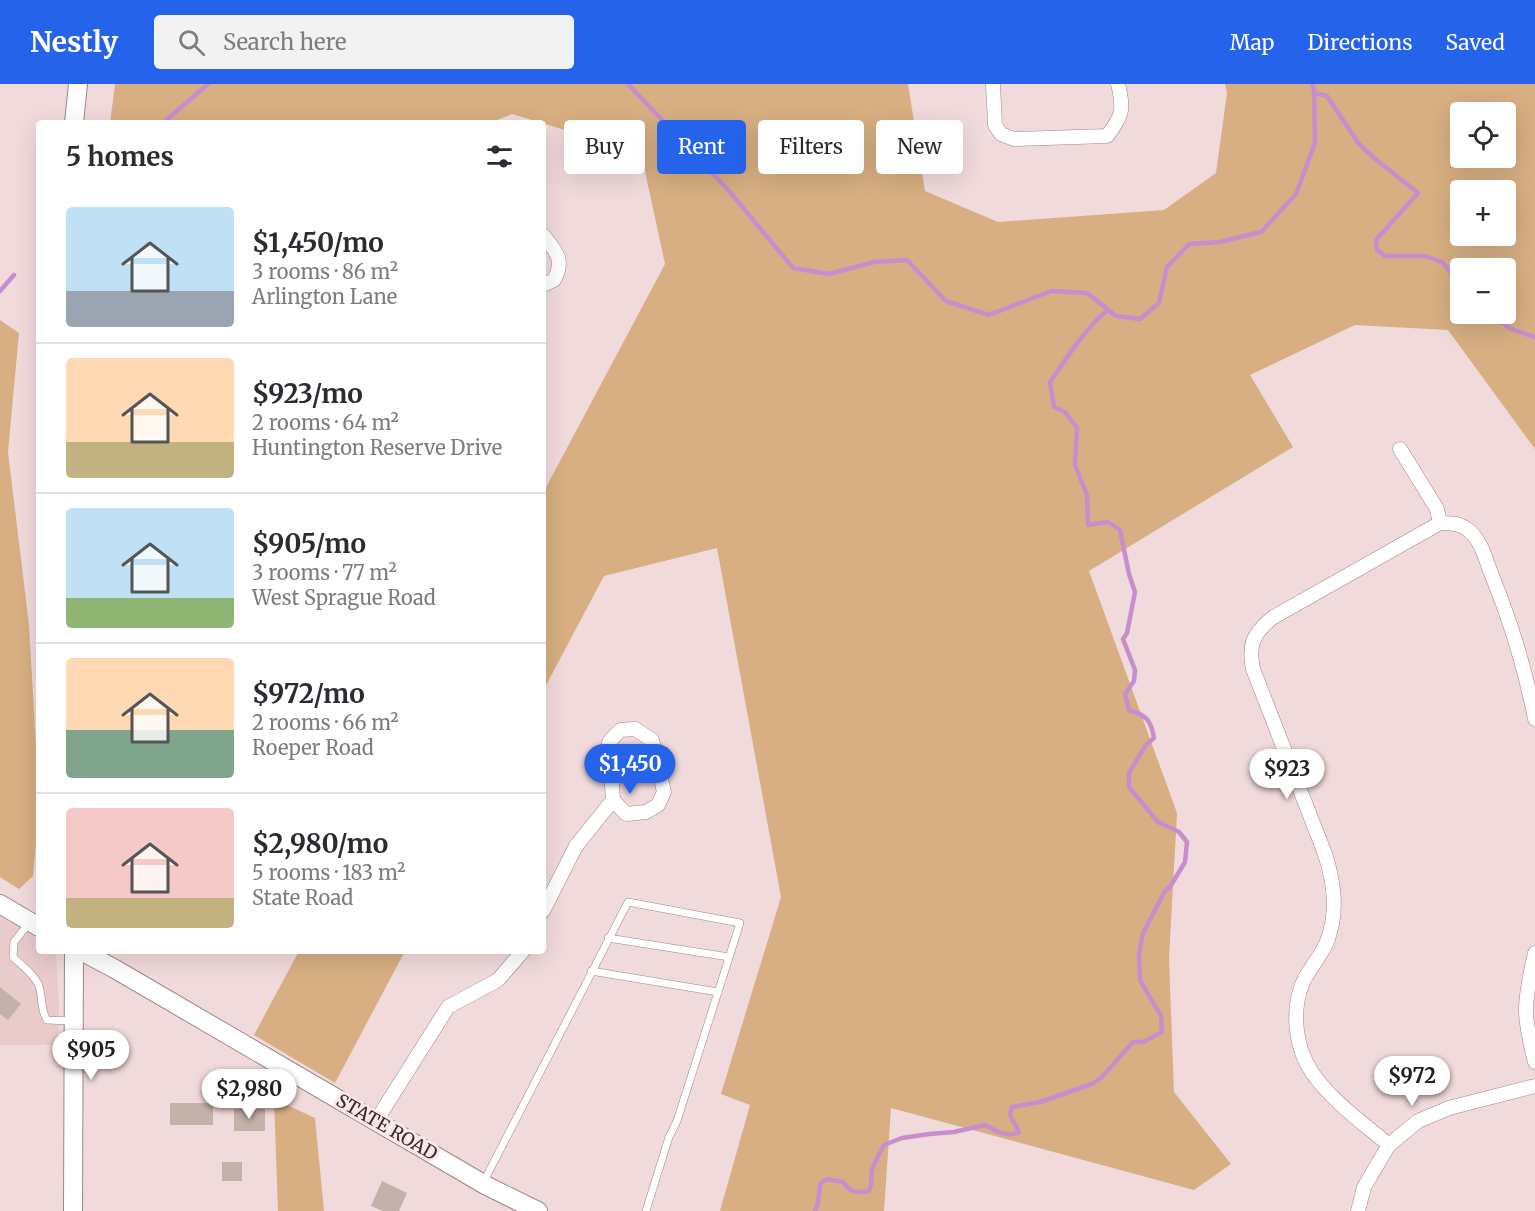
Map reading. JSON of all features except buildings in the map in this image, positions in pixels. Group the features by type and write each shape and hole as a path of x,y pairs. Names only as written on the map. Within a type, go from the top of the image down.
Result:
{"main road":[{"path":"74,120 78,84"},
{"path":"2,908 34,925"},
{"path":"73,1211 74,954"},
{"name":"STATE ROAD","path":"87,954 483,1184 538,1211"}],"street":[{"path":"993,84 995,125 1001,134 1014,139 1107,136 1118,123 1123,103 1118,84"},
{"path":"546,239 557,252 560,269 554,280 546,284"},
{"path":"1400,449 1437,509 1440,523"},
{"path":"1389,1146 1323,1087 1312,1072 1299,1040 1296,1024 1299,994 1327,941 1333,918 1334,888 1325,854 1253,669 1250,657 1252,642 1259,628 1272,618 1440,523 1453,523 1466,528 1478,540 1521,653 1535,719"},
{"path":"546,905 576,846 613,800 609,741 620,730 635,729 652,740 664,792 658,805 646,812 626,814 613,800"},
{"path":"1535,953 1527,992 1526,1011 1528,1034 1535,1062"},
{"path":"376,1121 448,1007 498,980 520,954"},
{"path":"1358,1211 1364,1187 1389,1146 1419,1121 1449,1108 1535,1086"}],"lane":[{"path":"483,1184 628,902 740,923 646,1211"},
{"path":"34,925 14,942 13,957 39,986 42,1013 47,1020 74,1021"},
{"path":"608,938 729,957"},
{"path":"591,971 718,992"}],"shaded area":[{"path":"115,84 908,84 914,120 876,120 876,174 922,174 925,191 998,222 1164,210 1216,173 1227,93 1225,84 1535,84 1535,449 1448,330 1355,325 1250,375 1293,447 1089,571 1177,813 1169,958 1174,1092 1231,1164 1194,1190 891,1108 884,1211 720,1211 750,1105 721,1094 781,897 717,548 604,576 546,685 546,487 665,264 645,172 645,120 564,120 564,130 546,124 546,120 532,120 512,114 497,120 110,120"},
{"path":"0,320 19,333 8,452 29,625 36,745 36,844 33,876 19,889 0,877"},
{"path":"0,916 36,935 36,954 56,954 59,1007 58,1045 0,1045"},
{"path":"297,954 403,954 335,1083 254,1035"},
{"path":"274,1099 315,1118 324,1211 278,1211"}],"waterway":[{"path":"166,120 208,84"},
{"path":"628,84 729,191 793,268 829,274 874,262 907,260 946,301 989,315 1051,291 1087,293 1116,316 1140,319 1159,303 1167,267 1189,244 1220,242 1261,232 1296,194 1315,143 1312,84"},
{"path":"1314,93 1327,96 1359,144 1418,193 1376,240 1377,250 1385,256 1425,256 1442,262 1450,271"},
{"path":"0,291 14,275"},
{"path":"815,1211 820,1184 827,1179 843,1182 854,1191 869,1191 872,1170 884,1145 902,1138 954,1132 985,1125 1006,1134 1015,1134 1019,1132 1010,1115 1012,1107 1040,1102 1092,1084 1101,1078 1133,1042 1143,1042 1162,1032 1161,1016 1140,980 1139,955 1143,933 1165,891 1170,887 1185,862 1187,842 1179,832 1158,822 1129,787 1129,773 1146,745 1154,738 1147,719 1129,710 1125,694 1134,681 1135,670 1123,639 1127,633 1135,592 1120,530 1108,522 1088,525 1087,495 1075,465 1077,428 1065,412 1054,407 1050,382 1084,334 1108,310"},
{"path":"1504,324 1511,329 1535,337"}]}
